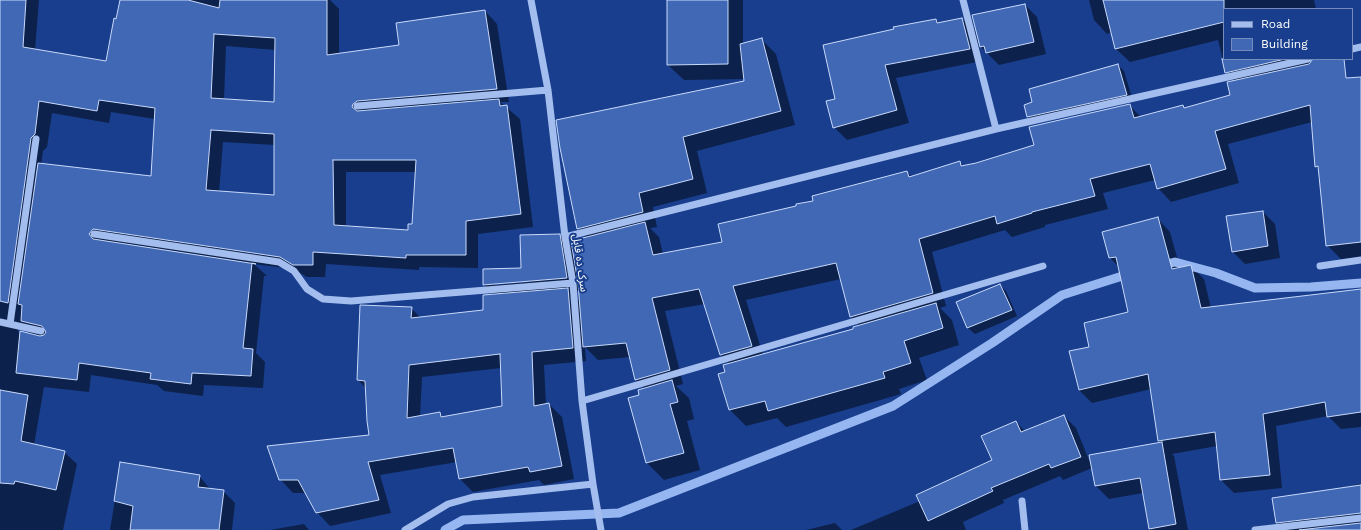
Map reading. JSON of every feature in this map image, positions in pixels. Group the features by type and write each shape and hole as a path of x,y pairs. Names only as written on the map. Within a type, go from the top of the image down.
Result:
{"street":[{"name":"سرک ده قابل","path":"531,0 548,90 565,237 573,283 582,401 593,484 601,530"},
{"path":"963,0 996,129"},
{"path":"565,237 996,129 1304,60"},
{"path":"357,106 548,90"},
{"path":"10,324 36,139"},
{"path":"94,234 278,262 294,271 307,289 323,299 351,301 573,283"},
{"path":"1320,266 1361,260"},
{"path":"582,401 1043,266"},
{"path":"0,322 42,331"},
{"path":"404,530 448,504 473,497 593,484"},
{"path":"1022,501 1025,530"},
{"path":"1255,530 1361,518"}],"building":[{"path":"0,0 26,0 23,47 106,61 114,18 116,19 120,0 188,0 219,8 220,0 327,0 327,55 399,45 396,23 485,10 497,89 357,101 352,107 357,111 499,99 500,106 507,105 521,214 466,221 466,255 406,255 406,258 313,252 313,265 293,265 280,257 93,229 89,234 93,239 252,263 243,348 253,349 251,376 192,373 191,384 150,379 151,373 79,363 77,380 16,373 20,331 40,336 44,335 46,332 42,326 21,321 22,305 18,304 38,163 151,176 155,108 99,100 97,111 39,101 35,134 31,138 8,303 0,301","holes":["214,34 275,38 274,102 211,98","211,130 274,134 274,195 206,190","333,160 416,160 412,224 408,224 408,230 334,225"]},
{"path":"667,0 728,0 728,64 667,65"},
{"path":"1103,0 1224,0 1223,22 1115,49"},
{"path":"1025,4 1034,42 986,53 984,46 980,47 972,15"},
{"path":"962,18 970,49 885,65 897,110 833,128 826,101 835,99 823,45 894,29 893,27 936,19 937,23"},
{"path":"762,38 781,111 683,137 693,179 639,193 643,212 577,229 560,148 556,120 744,81 740,44"},
{"path":"1222,59 1281,60 1225,73"},
{"path":"1312,60 1344,60 1346,78 1361,77 1361,242 1326,246 1318,166 1315,167 1310,105 1215,131 1226,169 1157,189 1150,164 1090,179 1095,196 1032,212 997,224 995,216 919,239 933,293 850,317 836,263 733,286 752,346 720,355 699,289 652,298 670,370 635,380 626,343 583,347 578,283 571,241 645,222 653,255 722,242 718,224 796,206 796,204 813,201 812,196 907,171 909,177 960,161 961,166 976,163 1034,145 1029,127 1130,104 1134,118 1183,105 1184,108 1230,95 1227,82 1309,64"},
{"path":"1118,64 1127,95 1027,117 1024,105 1032,102 1029,89"},
{"path":"1263,211 1268,246 1232,252 1226,216"},
{"path":"1158,217 1172,269 1191,265 1201,308 1361,289 1361,412 1327,417 1325,402 1263,414 1270,475 1220,480 1215,432 1158,441 1148,374 1079,390 1069,351 1089,347 1084,323 1128,312 1116,257 1109,258 1102,232"},
{"path":"560,234 567,278 483,285 483,269 521,268 520,235"},
{"path":"1000,284 1012,310 967,328 956,302"},
{"path":"568,288 573,348 532,352 534,406 549,403 562,466 530,472 528,467 459,479 453,448 368,462 379,500 316,513 298,480 279,480 267,446 369,435 365,381 357,380 360,305 412,307 411,318 483,310 483,295","holes":["500,354 502,406 441,417 440,412 407,418 409,365"]},
{"path":"936,303 943,328 904,341 911,363 883,372 885,378 768,411 765,401 729,410 718,374 725,372 723,365 853,329 853,327"},
{"path":"672,380 678,402 670,404 684,453 646,463 628,398 639,395 638,390"},
{"path":"0,390 28,395 21,441 65,451 56,490 15,481 14,484 0,483"},
{"path":"1064,415 1081,457 1051,468 1049,464 991,488 993,491 928,521 916,495 992,460 981,436 1016,421 1021,432"},
{"path":"1162,442 1176,524 1149,529 1140,478 1095,486 1089,455"},
{"path":"120,462 200,475 198,487 224,490 219,530 130,530 133,506 114,501"},
{"path":"1361,485 1361,513 1276,523 1272,498"},
{"path":"1361,523 1361,530 1299,530"}],"waterway":[{"path":"1159,266 1175,262 1216,273 1255,288 1311,287 1361,283"},
{"path":"445,530 463,520 619,513 893,406 992,343 1062,295 1132,273"}]}
